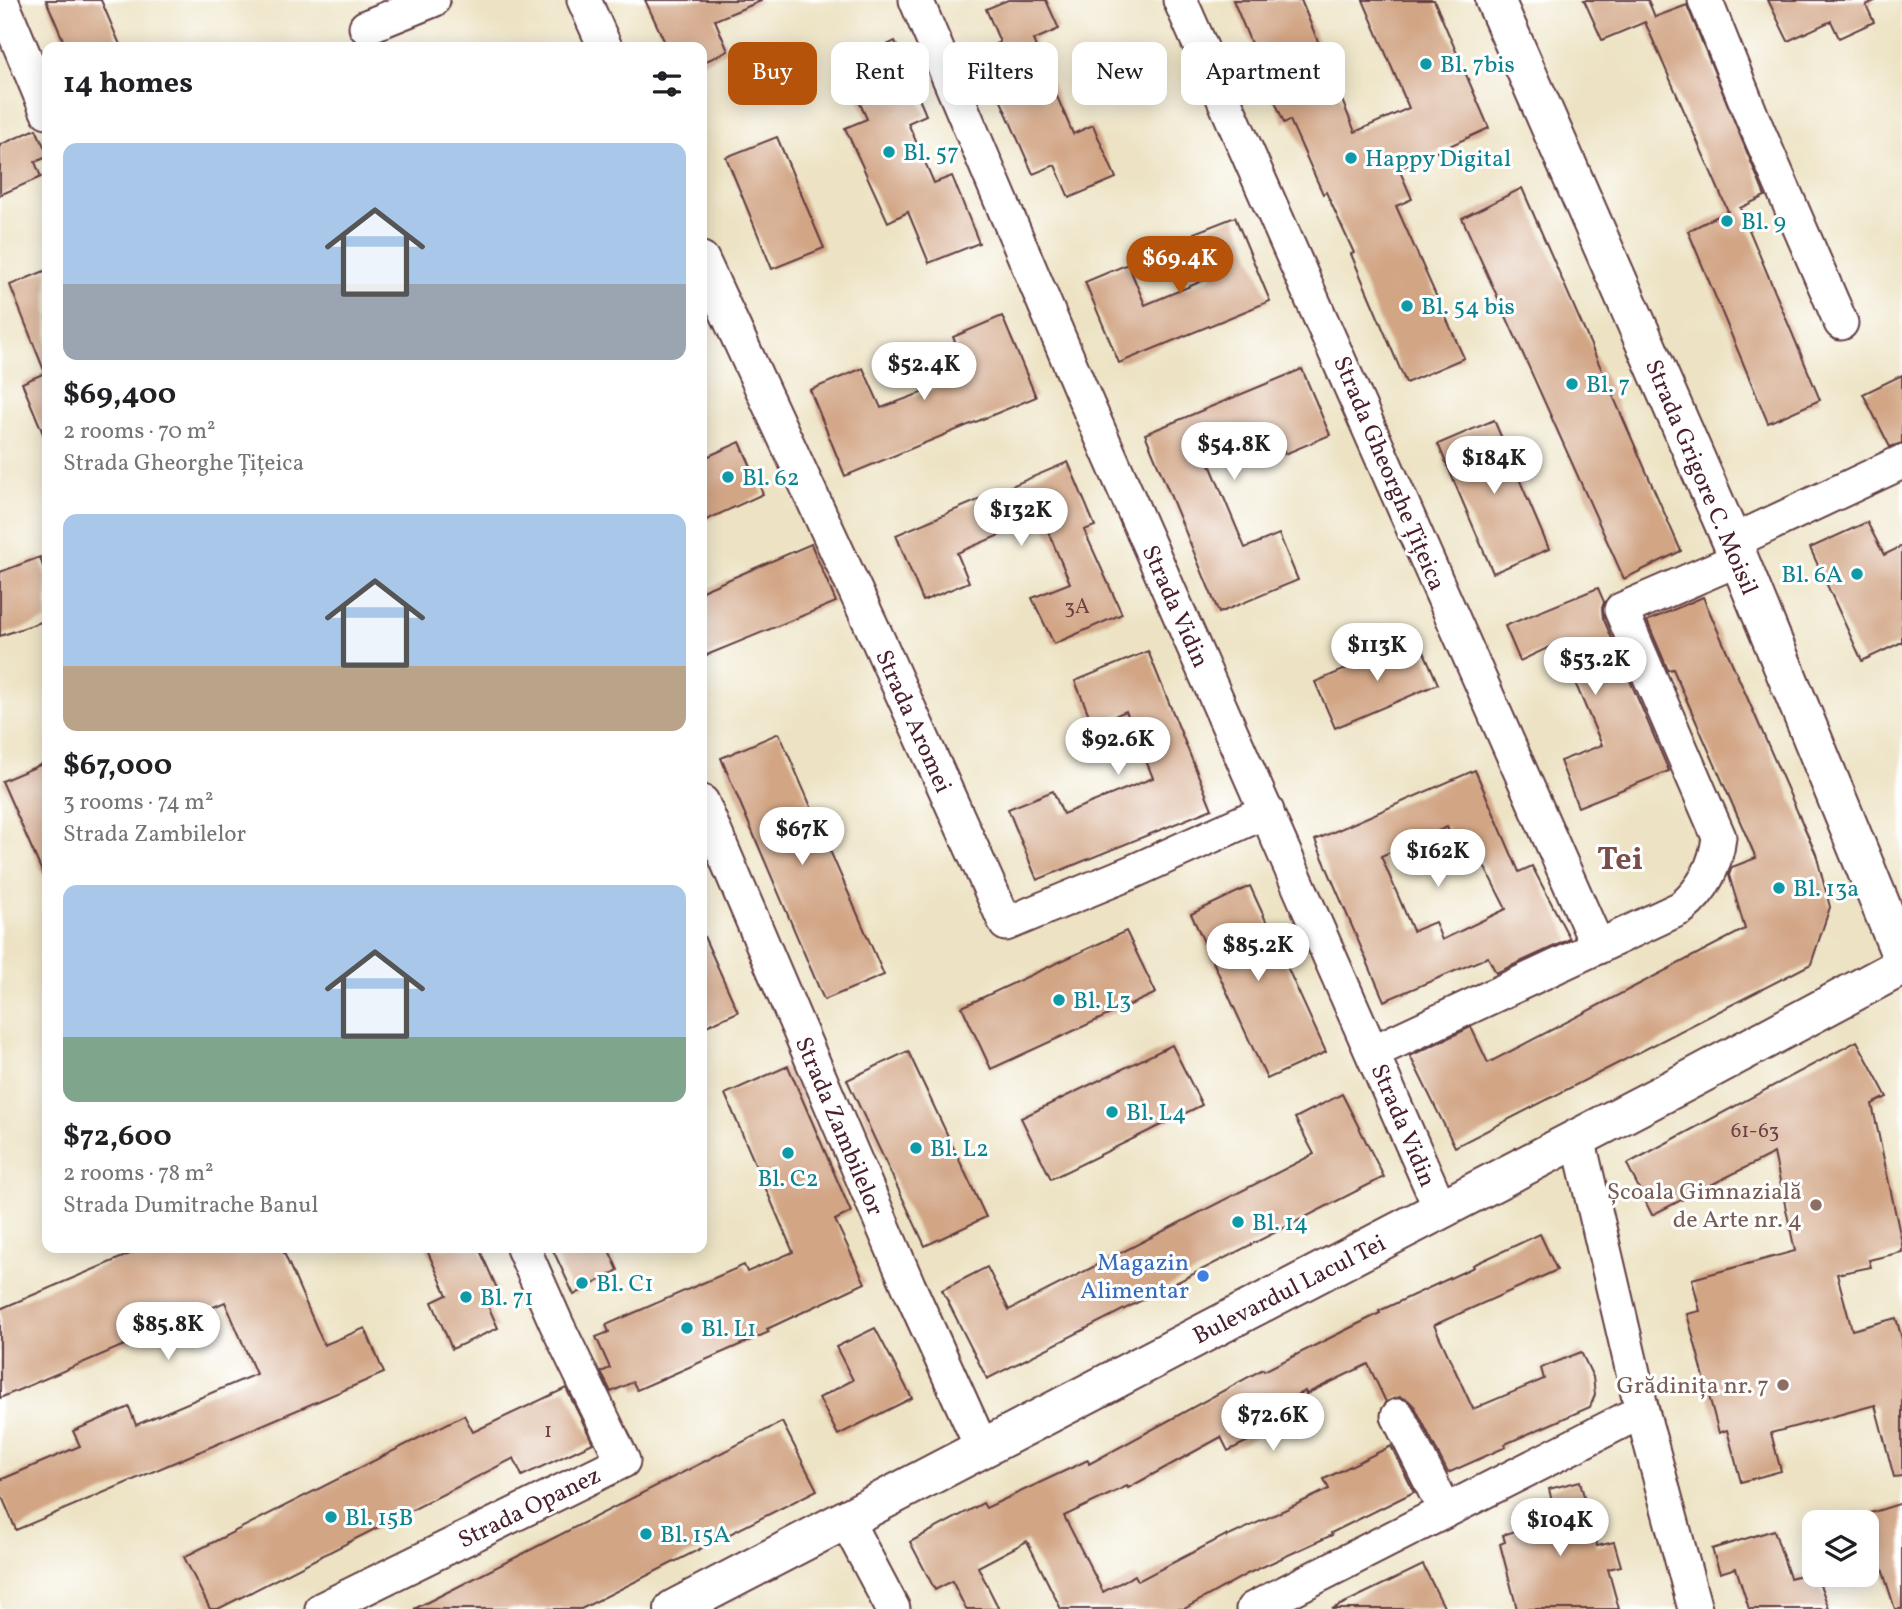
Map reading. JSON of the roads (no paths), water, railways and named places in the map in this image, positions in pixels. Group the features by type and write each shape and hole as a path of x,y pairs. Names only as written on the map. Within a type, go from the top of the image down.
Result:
{"main road":[{"name":"Strada Grigore C. Moisil","path":"1495,0 1735,550 1902,957"},
{"name":"Bulevardul Lacul Tei","path":"674,1609 1441,1210 1902,966"}],"street":[{"path":"1,0 42,99"},
{"path":"365,25 433,0"},
{"path":"584,0 603,42"},
{"name":"Strada Vidin","path":"916,0 1079,385 1441,1210"},
{"name":"Strada Gheorghe Țițeica","path":"1180,0 1598,947"},
{"path":"1705,0 1841,323"},
{"name":"Strada Aromei","path":"707,270 1006,924 1132,872 1267,811"},
{"path":"1373,1052 1681,908 1702,888 1717,850 1719,837 1621,610 1902,462"},
{"name":"Strada Zambilelor","path":"707,814 909,1287 982,1448"},
{"path":"1577,1138 1642,1411 1695,1609"},
{"name":"Strada Opanez","path":"333,1607 623,1461 525,1253"},
{"path":"1253,1609 1642,1411"},
{"path":"1398,1416 1445,1511"},
{"path":"846,1520 894,1609"}],"place":[{"name":"Bl. 7bis","path":"1426,64"},
{"name":"Bl. 57","path":"889,152"},
{"name":"Happy Digital","path":"1351,158"},
{"name":"Bl. 9","path":"1727,221"},
{"name":"Bl. 54 bis","path":"1407,306"},
{"name":"Bl. 7","path":"1572,384"},
{"name":"Bl. 62","path":"728,477"},
{"name":"Bl. 6A","path":"1857,574"},
{"name":"Bl. 13a","path":"1779,888"},
{"name":"Bl. L3","path":"1059,1000"},
{"name":"Bl. L4","path":"1112,1112"},
{"name":"Bl. L2","path":"916,1148"},
{"name":"Bl. C2","path":"788,1153"},
{"name":"Școala Gimnazială de Arte nr. 4","path":"1816,1205"},
{"name":"Bl. 14","path":"1238,1222"},
{"name":"Magazin Alimentar","path":"1203,1276"},
{"name":"Bl. C1","path":"582,1283"},
{"name":"Bl. 71","path":"466,1297"},
{"name":"Bl. L1","path":"687,1328"},
{"name":"Grădinița nr. 7","path":"1783,1385"},
{"name":"Bl. 15B","path":"331,1517"},
{"name":"Bl. 15A","path":"646,1534"}],"district":[{"name":"Tei","path":"1620,858"}]}
